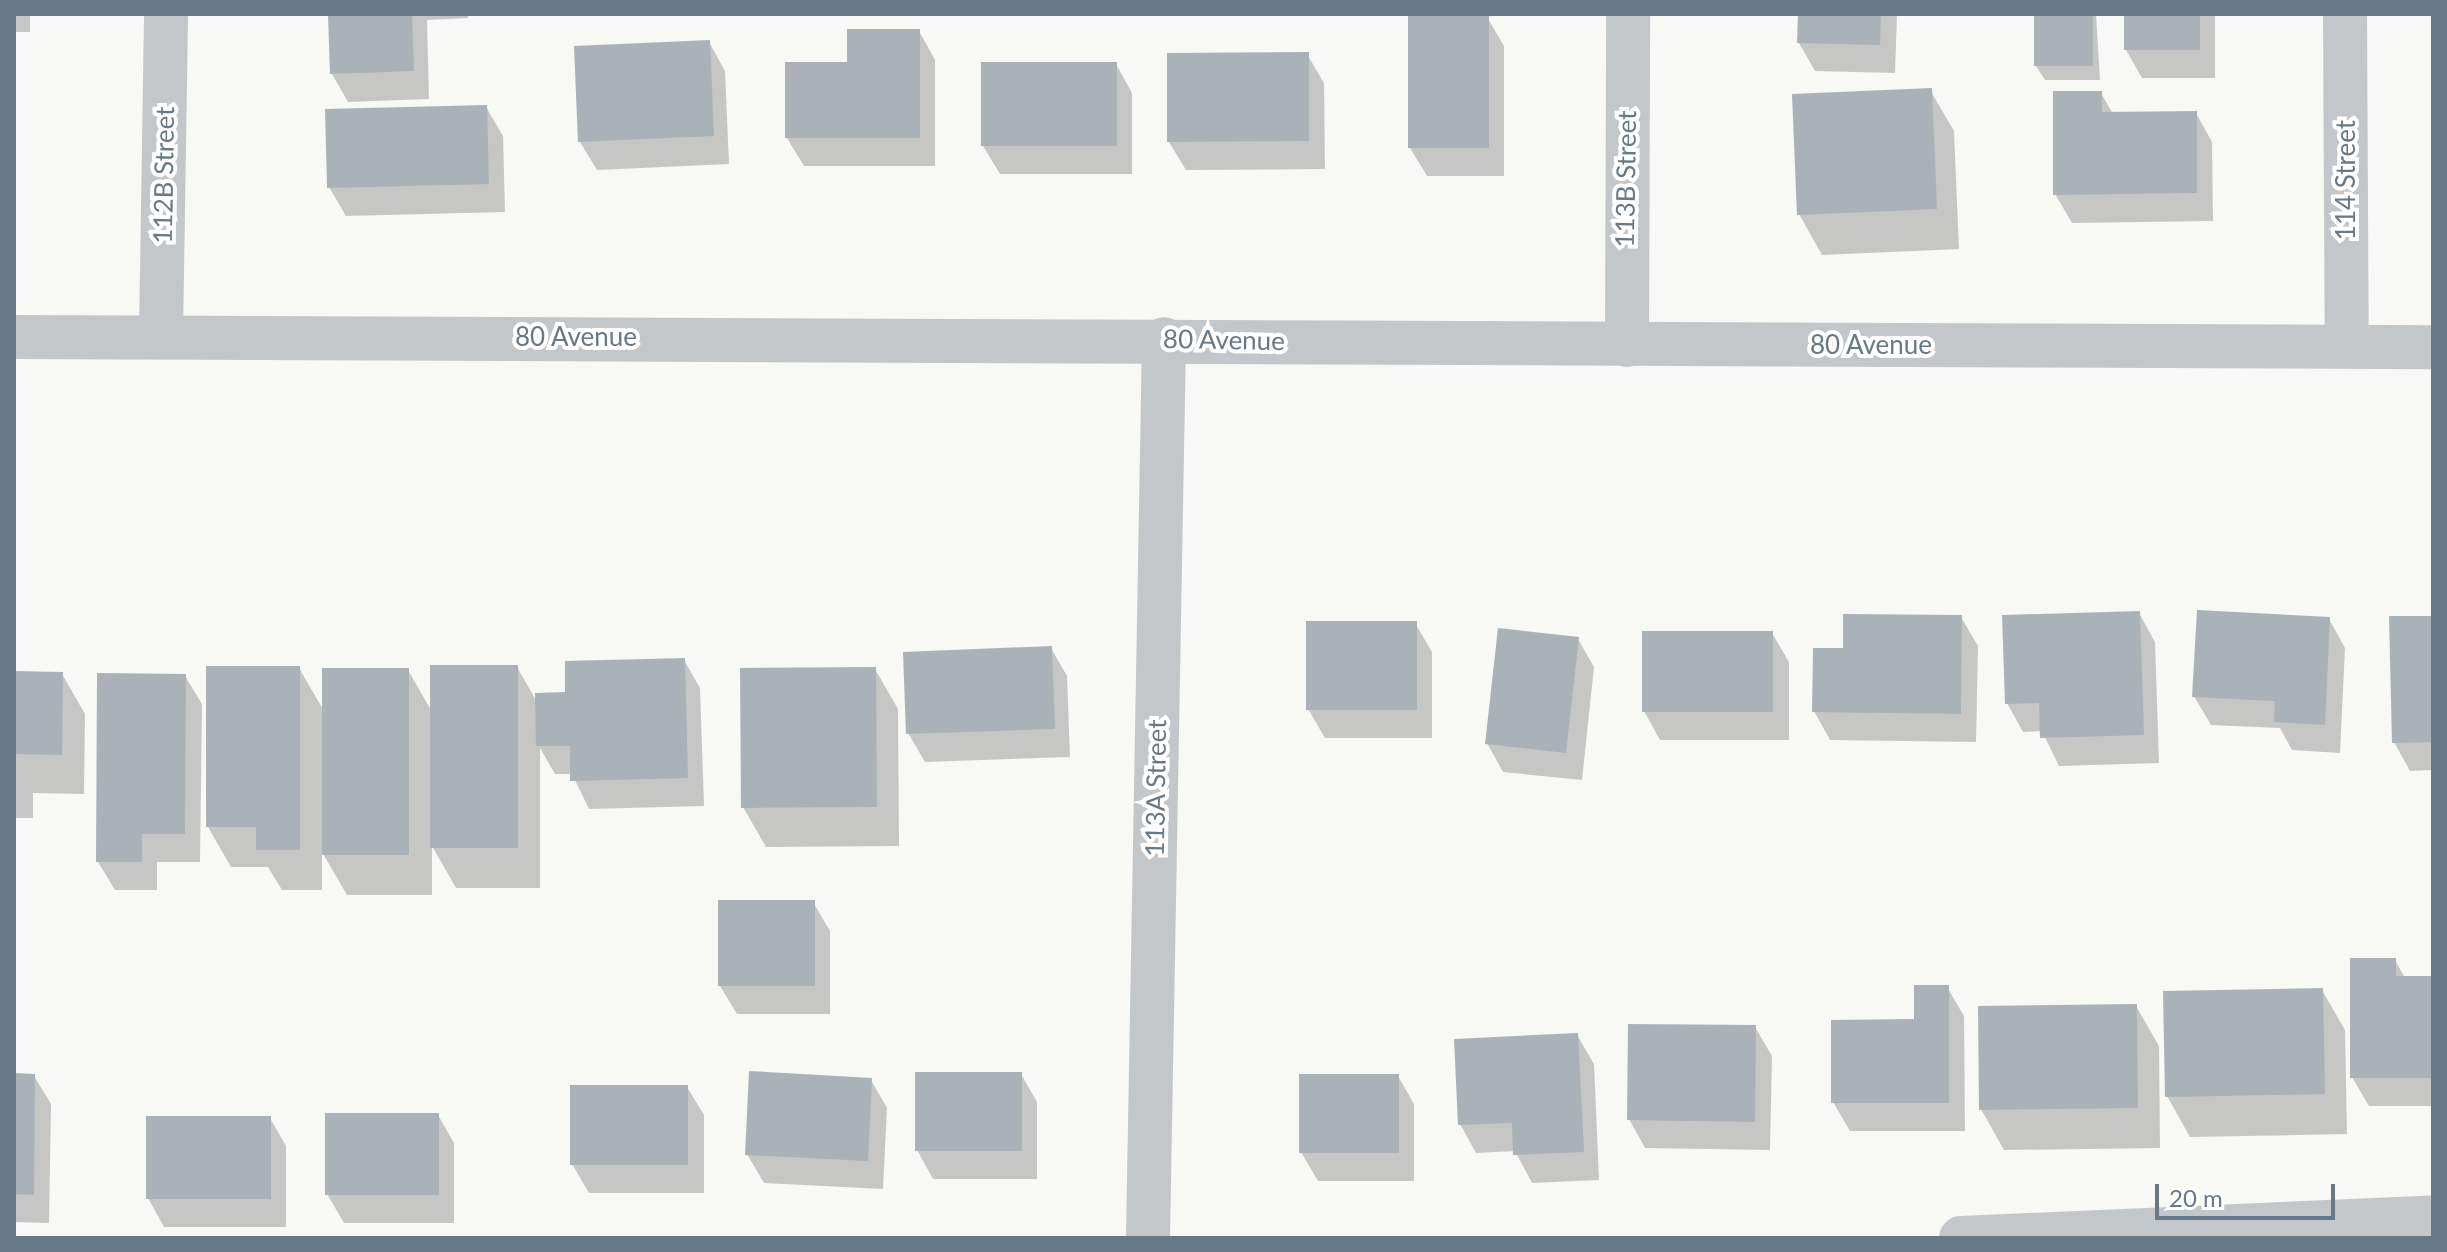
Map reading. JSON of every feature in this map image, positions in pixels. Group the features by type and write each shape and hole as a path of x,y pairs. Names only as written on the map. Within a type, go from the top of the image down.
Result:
{"street":[{"name":"112B Street","path":"161,336 166,14"},
{"name":"113B Street","path":"1627,345 1628,14"},
{"name":"114 Street","path":"2345,14 2347,346"},
{"name":"80 Avenue","path":"14,337 1164,339 1627,345 2433,347"},
{"name":"113A Street","path":"1148,1238 1164,339"},
{"path":"1961,1238 2433,1217"}],"building":[{"path":"328,14 412,14 414,71 330,74"},
{"path":"1798,14 1881,14 1880,45 1797,43"},
{"path":"2034,14 2093,14 2093,66 2034,66"},
{"path":"2124,14 2200,14 2200,50 2124,50"},
{"path":"1408,15 1489,15 1489,148 1408,148"},
{"path":"847,29 920,29 920,138 785,138 785,62 847,62"},
{"path":"710,40 714,136 578,142 574,46"},
{"path":"1309,52 1309,141 1167,142 1167,53"},
{"path":"981,62 1117,62 1117,146 981,146"},
{"path":"1932,88 1937,209 1797,215 1792,94"},
{"path":"2053,91 2102,91 2102,112 2197,111 2197,193 2053,195"},
{"path":"487,105 489,184 327,188 325,109"},
{"path":"2197,610 2330,617 2325,725 2274,722 2275,701 2192,697"},
{"path":"2140,611 2144,735 2040,738 2039,703 2005,704 2002,615"},
{"path":"1843,614 1962,615 1961,714 1812,712 1813,648 1843,648"},
{"path":"2389,616 2433,616 2433,742 2392,743"},
{"path":"1306,621 1417,621 1417,710 1306,710"},
{"path":"1498,628 1579,637 1566,753 1485,744"},
{"path":"1642,631 1773,631 1773,712 1642,712"},
{"path":"1052,646 1055,729 906,734 903,652"},
{"path":"685,658 688,778 570,781 570,746 536,746 535,693 565,692 565,661"},
{"path":"430,665 518,665 518,848 430,848"},
{"path":"206,666 300,666 300,850 256,850 256,827 206,827"},
{"path":"876,667 877,807 741,808 740,668"},
{"path":"322,668 409,668 409,855 322,855"},
{"path":"14,671 63,672 62,755 14,754"},
{"path":"97,673 186,674 185,834 142,834 142,862 96,862"},
{"path":"718,900 815,900 815,986 718,986"},
{"path":"2350,958 2396,958 2396,976 2433,976 2433,1078 2350,1078"},
{"path":"1914,985 1949,985 1949,1103 1831,1103 1831,1020 1914,1019"},
{"path":"2323,988 2325,1094 2165,1097 2163,991"},
{"path":"2137,1004 2138,1108 1979,1110 1978,1006"},
{"path":"1628,1024 1756,1025 1755,1122 1627,1120"},
{"path":"1578,1033 1584,1152 1513,1155 1512,1123 1458,1125 1454,1039"},
{"path":"749,1071 872,1078 868,1161 745,1155"},
{"path":"915,1072 1022,1072 1022,1151 915,1151"},
{"path":"14,1073 35,1074 34,1195 14,1194"},
{"path":"1299,1074 1399,1074 1399,1153 1299,1153"},
{"path":"570,1085 688,1085 688,1165 570,1165"},
{"path":"325,1113 439,1113 439,1195 325,1195"},
{"path":"146,1116 271,1116 271,1199 146,1199"}]}
